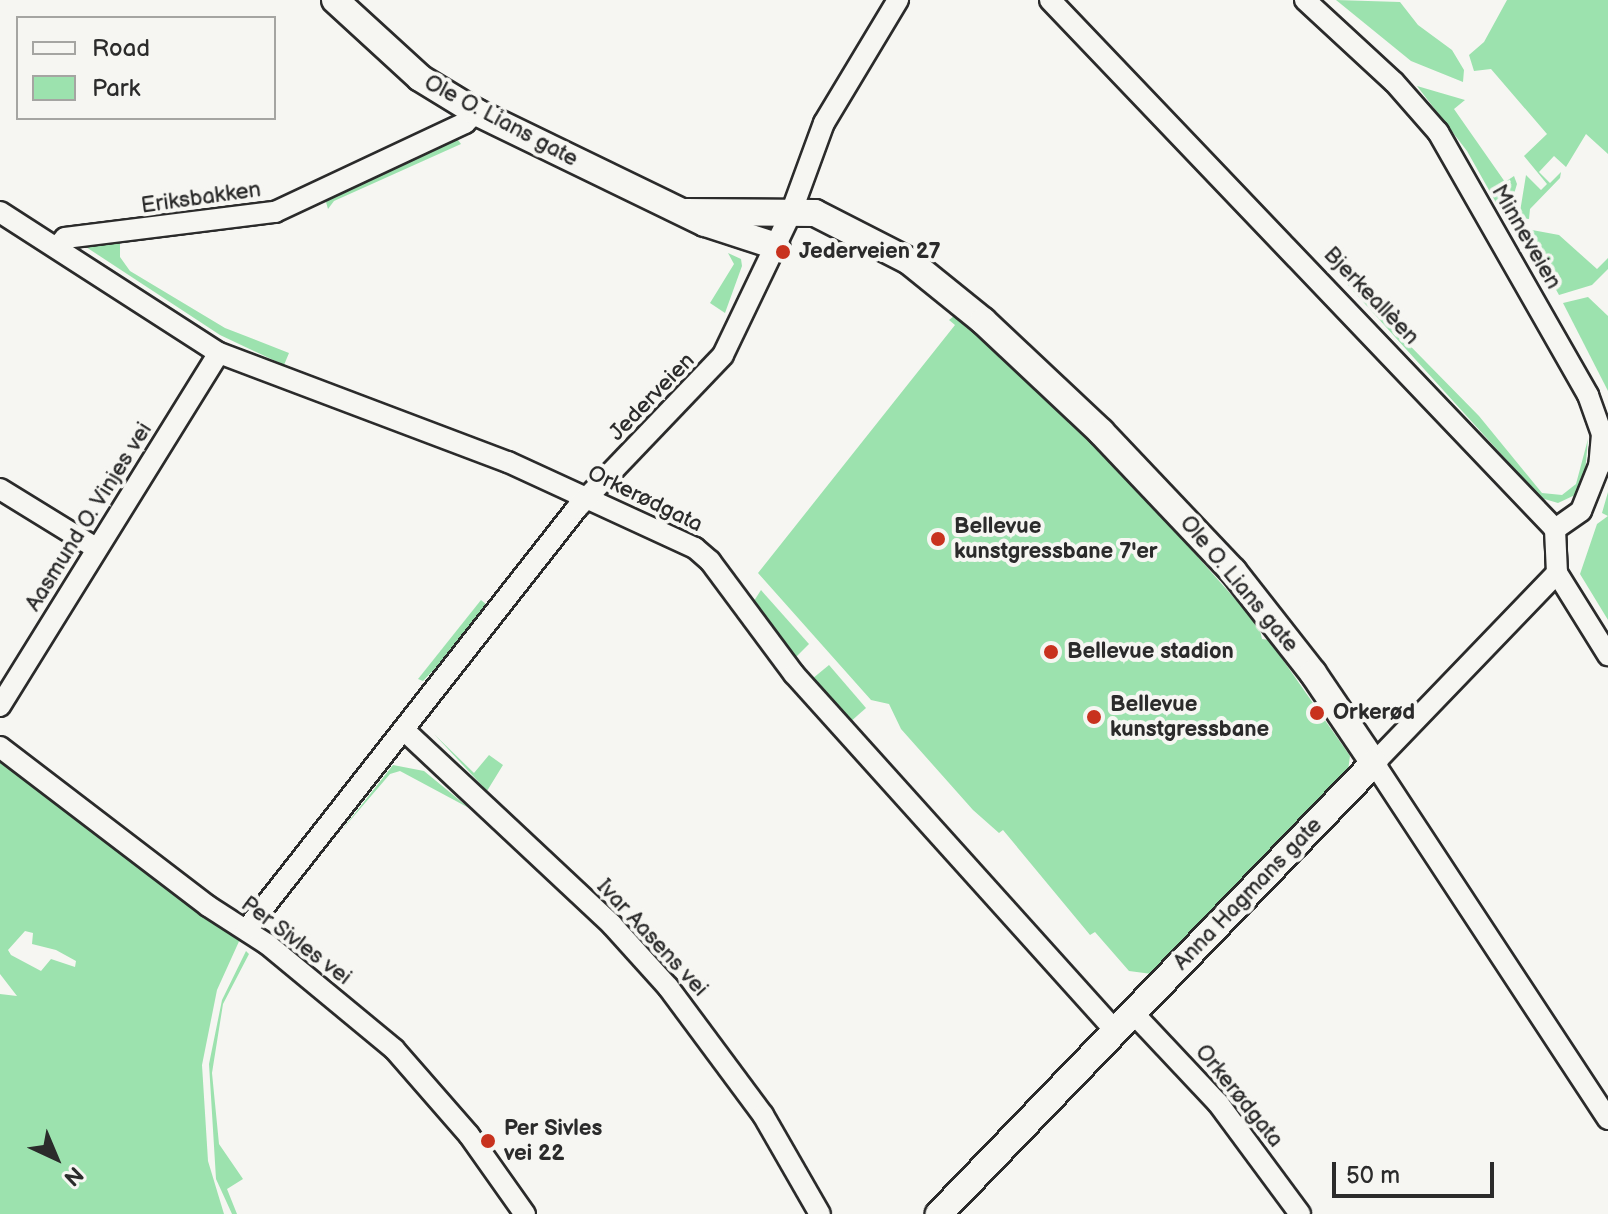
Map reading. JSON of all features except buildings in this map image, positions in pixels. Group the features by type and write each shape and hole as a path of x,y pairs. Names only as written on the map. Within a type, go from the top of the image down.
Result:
{"street":[{"name":"Ole O. Lians gate","path":"335,0 420,78 476,112 736,236 776,246"},
{"name":"Jederveien","path":"246,930 577,508 591,497 723,355 791,213 824,123 898,0"},
{"name":"Bjerkeallèen","path":"1050,0 1555,529"},
{"name":"Minneveien","path":"1305,0 1394,82 1438,132 1588,395 1602,434 1599,466 1581,511 1555,529"},
{"name":"Eriksbakken","path":"57,247 65,238 275,212 465,123 476,112"},
{"name":"Orkerødgata","path":"0,212 219,353 591,497 672,535 710,561 775,653 1125,1023 1218,1103 1289,1210"},
{"name":"Ole O. Lians gate","path":"686,212 791,213 832,219 909,261 983,321 1101,432 1233,571 1374,763 1608,1119"},
{"name":"Aasmund O. Vinjes vei","path":"0,706 219,353"},
{"path":"0,489 96,548"},
{"path":"1555,529 1557,573 1608,655"},
{"name":"Anna Hagmans gate","path":"939,1214 1557,573"},
{"name":"Ivar Aasens vei","path":"405,731 612,925 668,987 763,1115 820,1214"},
{"name":"Per Sivles vei","path":"0,747 246,930 362,1022 427,1083 525,1214"}],"green space":[{"path":"1336,0 1400,2 1418,25 1452,50 1464,70 1463,82 1411,61"},
{"path":"1507,0 1608,0 1608,154 1586,134 1566,167 1554,156 1539,172 1550,183 1561,172 1560,178 1530,209 1529,219 1519,218 1526,175 1541,190 1547,184 1524,156 1547,134 1491,69 1474,71 1469,55 1484,42"},
{"path":"1417,86 1465,100 1454,109 1505,182 1514,176 1517,184 1508,214 1503,215 1467,151"},
{"path":"455,136 461,144 334,201 328,209 326,202 359,181"},
{"path":"1522,228 1559,235 1597,269 1608,258 1608,269 1592,285 1559,295"},
{"path":"120,241 120,257 130,271 225,328 289,353 284,365 220,335 86,247"},
{"path":"1318,252 1479,416 1542,493 1562,495 1576,484 1588,439 1585,473 1575,495 1558,503 1541,498"},
{"path":"728,253 741,259 742,266 725,313 710,303 734,264"},
{"path":"1588,297 1608,316 1608,391 1563,303"},
{"name":"Bellevue stadion","path":"954,316 1042,392 1173,529 1259,626 1262,639 1269,640 1350,756 1348,771 1152,974 1129,971 1095,932 1090,935 1003,830 999,833 973,810 901,729 889,704 871,700 758,573 955,325 949,320"},
{"path":"1608,492 1608,516 1602,513"},
{"path":"1608,516 1608,620 1580,574 1597,524"},
{"path":"761,590 809,644 796,657 752,604"},
{"path":"481,600 487,605 472,625 423,681 418,679"},
{"path":"829,665 866,708 849,723 812,679"},
{"path":"434,734 474,773 489,755 503,765 487,791"},
{"path":"0,754 241,937 217,990 202,1065 208,1161 224,1214 0,1214 0,994 17,996 0,974","holes":["25,931 33,933 32,944 56,950 76,961 75,967 51,959 41,971 11,955 8,950"]},
{"path":"393,765 424,771 469,808 400,771 390,774 341,831"},
{"path":"246,951 249,954 223,1004 212,1073 219,1144 243,1179 227,1189 237,1214 232,1214 216,1179 209,1064 222,1000"}],"place":[{"name":"Jederveien 27","path":"783,252"},
{"name":"Bellevue kunstgressbane 7'er","path":"938,539"},
{"name":"Bellevue stadion","path":"1051,652"},
{"name":"Orkerød","path":"1317,713"},
{"name":"Bellevue kunstgressbane","path":"1094,717"},
{"name":"Per Sivles vei 22","path":"488,1141"}]}
